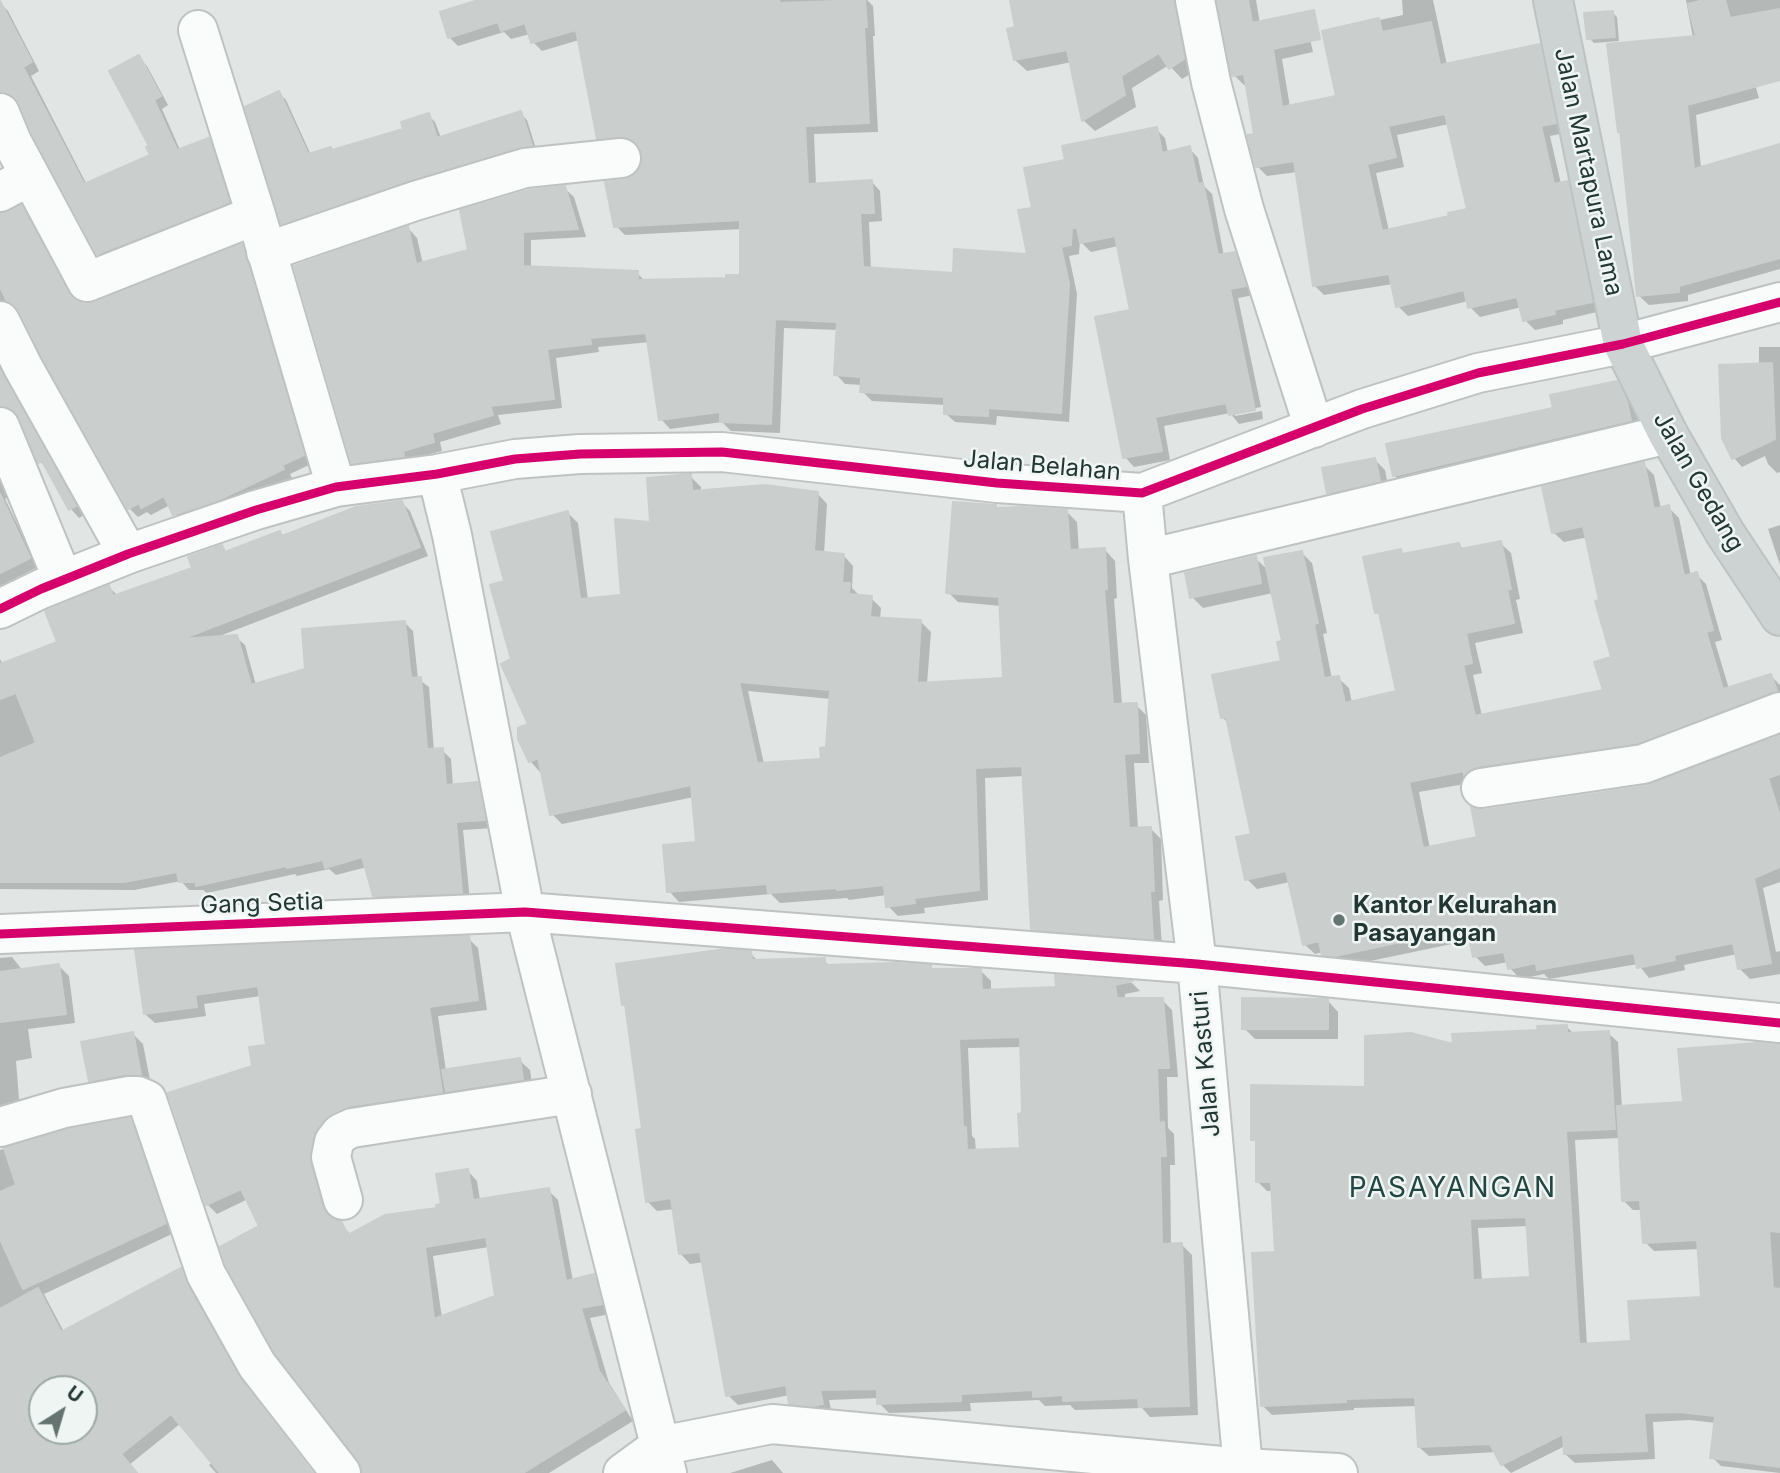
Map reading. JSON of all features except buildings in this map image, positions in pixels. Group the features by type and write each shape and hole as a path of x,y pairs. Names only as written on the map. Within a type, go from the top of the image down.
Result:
{"main road":[{"name":"Jalan Martapura Lama","path":"1553,0 1623,344"},
{"name":"Jalan Gedang","path":"1623,344 1668,434 1725,533 1780,616"}],"street":[{"path":"1195,0 1211,82 1244,209 1314,428"},
{"path":"198,30 336,487"},
{"path":"0,113 15,184 88,282 256,215"},
{"path":"266,252 415,201 525,168 621,158"},
{"name":"Jalan Belahan","path":"0,609 128,554 256,510 336,487 437,474 515,459 580,454 722,452 997,483 1142,493 1362,409 1478,373 1623,344 1780,302"},
{"path":"0,321 128,554"},
{"path":"0,427 63,580"},
{"path":"1148,558 1668,434"},
{"path":"437,474 452,535 526,912 664,1460"},
{"name":"Jalan Kasturi","path":"1142,493 1197,964 1243,1468"},
{"path":"1481,789 1643,764 1780,712"},
{"name":"Gang Setia","path":"0,934 526,912 1197,964 1780,1023"},
{"path":"343,1200 331,1157 334,1142 341,1133 352,1128 572,1094"},
{"path":"0,1127 64,1108 129,1096 147,1100 206,1273 257,1365 341,1473"},
{"path":"623,1473 772,1424 1243,1468 1338,1473"}],"cycle path":[{"path":"0,609 41,589 128,554 256,510 336,487 437,474 515,459 580,454 722,452 997,483 1142,493 1362,409 1478,373 1623,344 1780,302"},
{"path":"0,934 525,912 1197,964 1780,1023"}],"place":[{"name":"Kantor Kelurahan Pasayangan","path":"1339,920"}],"district":[{"name":"PASAYANGAN","path":"1453,1189"}]}
